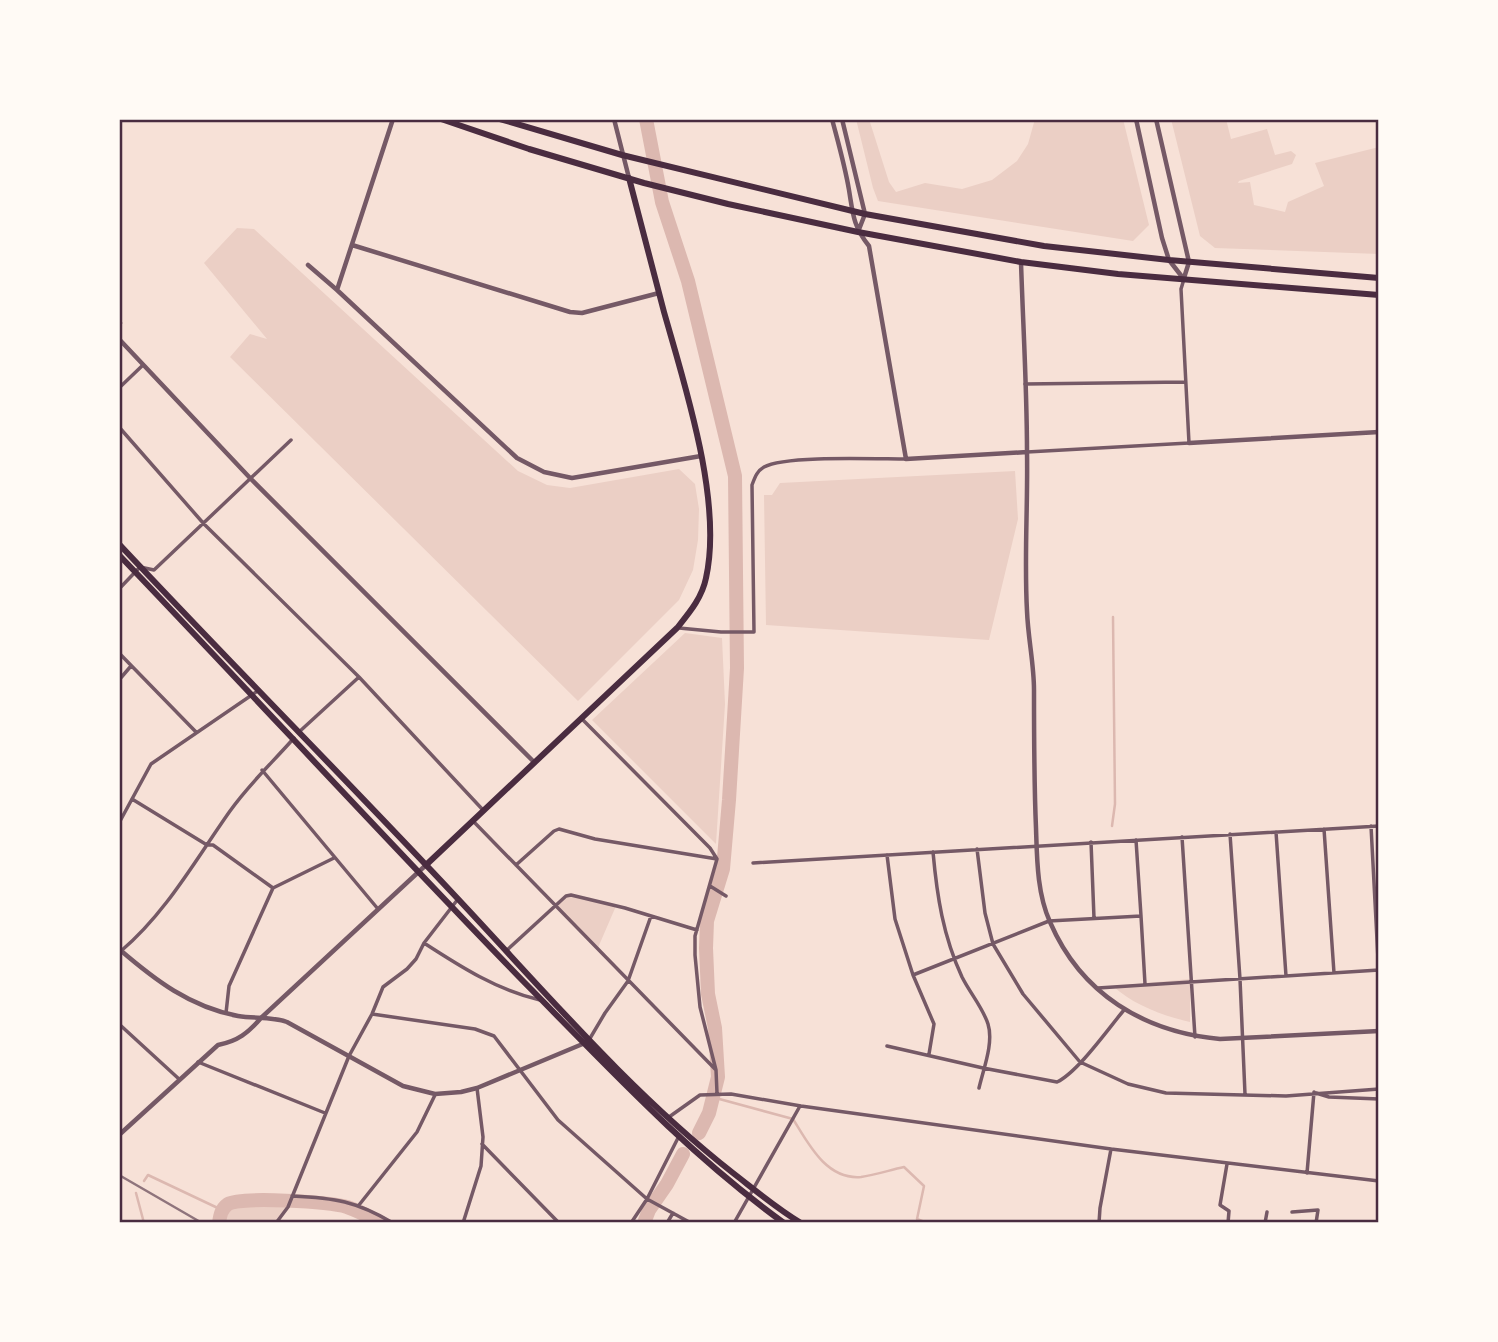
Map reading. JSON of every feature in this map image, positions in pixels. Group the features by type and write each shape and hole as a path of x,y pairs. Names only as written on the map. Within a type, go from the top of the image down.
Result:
{"main road":[{"path":"441,119 529,149 629,178 727,204 858,232 1021,262 1379,295"},
{"path":"500,119 622,155 865,214 1044,246 1189,262 1379,278"},
{"path":"426,865 677,628 694,608 706,580 709,522 701,456 689,401 629,178"},
{"path":"119,544 138,569 251,695 296,735 426,865 556,1003 586,1042"},
{"path":"119,555 138,569 259,691 418,873 665,1121 801,1223"},
{"path":"680,1134 702,1160 784,1223"}],"street":[{"path":"337,290 393,119"},
{"path":"614,119 629,178"},
{"path":"832,119 849,190 851,211 858,232 869,246 906,459"},
{"path":"842,119 865,214 858,232"},
{"path":"1136,119 1169,260 1184,279"},
{"path":"1156,119 1189,262 1181,289 1189,443"},
{"path":"352,245 570,312 582,313 659,293"},
{"path":"1021,262 1027,452 1027,612 1034,686 1037,846 1041,893 1049,921 1079,969 1098,988 1125,1010 1156,1026 1195,1037 1243,1038 1379,1031"},
{"path":"308,265 517,458 530,466 572,478 701,456"},
{"path":"119,339 251,479 534,762"},
{"path":"119,388 143,365"},
{"path":"1025,384 1185,382"},
{"path":"119,427 204,524 359,677 483,810"},
{"path":"677,628 754,632 752,485 755,475 761,469 779,463 804,460 906,459 1379,432"},
{"path":"119,589 138,569 154,570 291,440"},
{"path":"119,653 196,732"},
{"path":"119,680 131,666"},
{"path":"359,677 262,770 141,934 120,950 173,992 226,1013 276,1018 287,1022 403,1086 435,1094 477,1088 586,1042 594,1035 605,1013 628,981 651,916"},
{"path":"119,823 151,764 259,691"},
{"path":"581,718 710,848 717,859 712,888 697,930 695,955 699,1007 716,1070 717,1093"},
{"path":"262,770 380,910"},
{"path":"132,799 208,845 213,845 272,888"},
{"path":"472,820 716,1070"},
{"path":"1371,826 1379,978"},
{"path":"753,863 1379,826"},
{"path":"516,865 559,829 595,839 717,859"},
{"path":"1324,829 1334,973"},
{"path":"1276,832 1286,976"},
{"path":"1230,834 1245,1094"},
{"path":"1182,837 1195,1037"},
{"path":"1136,840 1145,984"},
{"path":"1091,842 1094,918"},
{"path":"977,849 983,902 993,944 1023,994 1080,1062 1128,1084 1166,1093 1286,1096 1379,1089"},
{"path":"933,852 942,924 968,990 989,1026 989,1040 979,1088"},
{"path":"887,855 895,919 913,975 934,1024 929,1055"},
{"path":"226,1013 229,986 272,888 334,858"},
{"path":"119,1135 218,1045 235,1042 248,1033 426,865"},
{"path":"712,888 726,896"},
{"path":"506,951 566,896 571,895 697,930"},
{"path":"276,1223 288,1207 349,1056 383,987 407,970 451,905 458,899"},
{"path":"913,975 1049,921 1141,916"},
{"path":"424,943 472,975 519,995 556,1003"},
{"path":"1098,988 1379,970"},
{"path":"887,1046 1056,1082 1064,1079 1125,1010"},
{"path":"372,1014 486,1032 494,1036 558,1120 646,1199 691,1223"},
{"path":"119,1024 179,1079"},
{"path":"198,1062 325,1113"},
{"path":"463,1223 481,1166 482,1144 477,1088"},
{"path":"1314,1092 1329,1097 1379,1099"},
{"path":"1307,1173 1314,1092"},
{"path":"359,1205 416,1132 435,1094"},
{"path":"665,1121 677,1109 700,1095 731,1094 1111,1149 1379,1181"},
{"path":"734,1223 800,1106"},
{"path":"631,1223 680,1134"},
{"path":"482,1144 559,1223"},
{"path":"1099,1223 1111,1149"},
{"path":"1227,1164 1220,1205 1229,1211 1228,1223"},
{"path":"292,1197 332,1198 359,1205 393,1223"},
{"path":"1292,1212 1318,1210 1316,1223"},
{"path":"1265,1223 1267,1212"},
{"path":"667,1223 673,1213"}],"shaded area":[{"path":"856,119 869,119 889,182 896,192 925,183 962,189 992,180 1017,161 1028,144 1035,119 1123,119 1149,225 1133,241 878,201"},
{"path":"1171,119 1226,119 1231,139 1267,129 1275,155 1291,151 1296,155 1292,164 1238,183 1250,182 1254,205 1285,212 1288,202 1324,186 1315,163 1379,147 1379,254 1215,248 1200,236"},
{"path":"237,228 254,229 518,471 547,485 570,488 679,469 695,484 699,509 698,540 693,570 679,600 578,701 230,357 250,334 267,339 204,263"},
{"path":"1015,471 1018,519 989,640 766,625 764,495 772,495 780,483"},
{"path":"685,633 722,638 725,704 716,844 592,720"},
{"path":"566,896 616,906 597,950 556,906"},
{"path":"1190,979 1190,1022 1149,1009 1113,986"},
{"path":"241,1201 290,1201 276,1223 219,1223 226,1207"}],"waterway":[{"path":"646,119 662,202 688,281 735,476 737,668 729,800 723,869 707,921 706,948 708,994 715,1028 718,1077 709,1113 699,1133"},
{"path":"1112,826 1115,804 1113,617"},
{"path":"712,1097 793,1119 820,1158 838,1173 861,1177 904,1167 924,1186 917,1219 927,1223"},
{"path":"644,1223 683,1154"},
{"path":"144,1181 148,1175 222,1210"},
{"path":"136,1193 144,1223"},
{"path":"219,1223 222,1210 228,1204 250,1200 338,1205 381,1223"}],"railway":[{"path":"119,1175 202,1223"}]}
